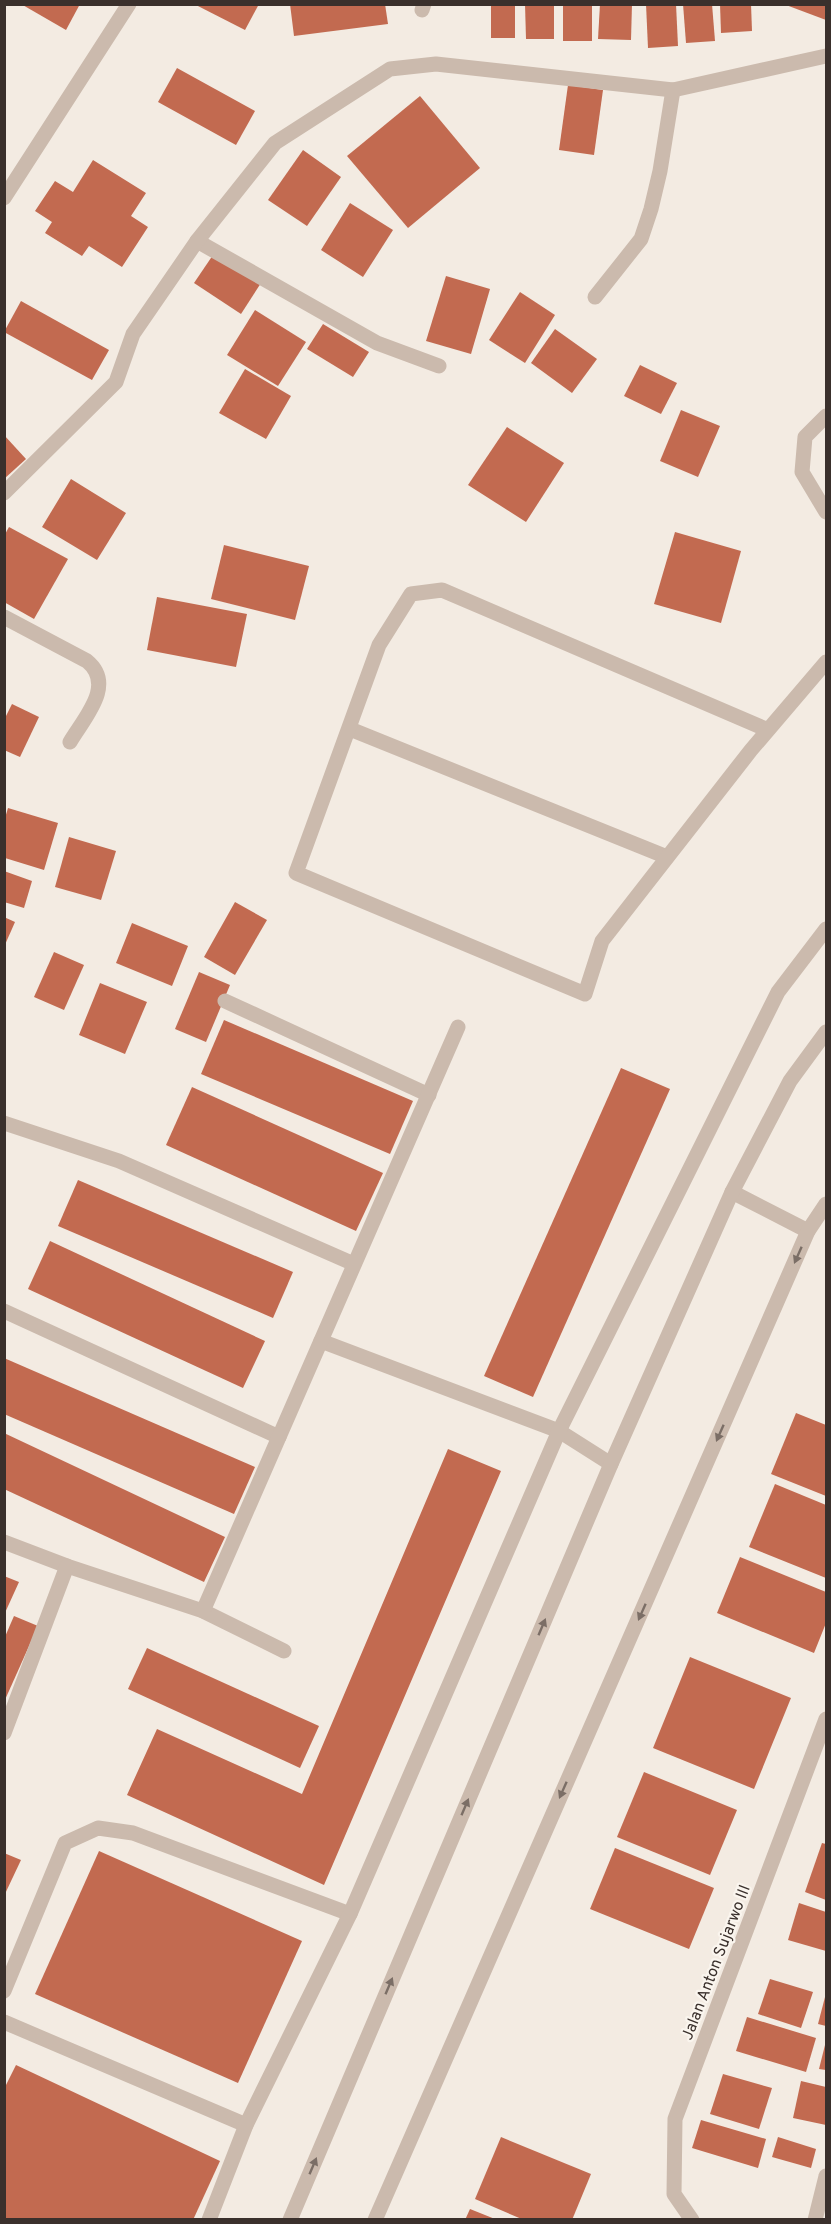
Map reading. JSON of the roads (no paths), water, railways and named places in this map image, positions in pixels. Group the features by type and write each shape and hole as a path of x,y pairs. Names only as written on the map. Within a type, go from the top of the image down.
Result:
{"street":[{"path":"4,198 129,4"},
{"path":"4,493 116,382 133,334 197,241 275,143 390,69 436,64 673,90 826,56"},
{"path":"595,297 641,238 660,171 673,90"},
{"path":"197,241 376,344 439,366"},
{"path":"826,416 805,437 802,472 826,512"},
{"path":"768,730 442,590 411,594 379,645 296,873 585,994 602,941 768,730 826,662"},
{"path":"4,617 96,669 100,679 99,693 70,742"},
{"path":"350,729 668,857"},
{"path":"209,2220 246,2125 350,1914 559,1431 778,992 826,929"},
{"path":"225,1001 429,1095"},
{"path":"202,1611 458,1027"},
{"path":"290,2220 611,1464 732,1192 790,1081 826,1032"},
{"path":"4,1123 119,1161 354,1264"},
{"path":"732,1192 808,1231"},
{"path":"375,2220 808,1231 826,1204"},
{"path":"4,1311 279,1437"},
{"path":"321,1341 559,1431 611,1464"},
{"path":"4,1542 67,1566 202,1611 284,1651"},
{"path":"4,1733 67,1566"},
{"name":"Jalan Anton Sujarwo III","path":"692,2220 674,2194 675,2119 826,1719"},
{"path":"4,1991 66,1843 98,1828 134,1833 350,1914"},
{"path":"4,2022 246,2125"},
{"path":"814,2220 826,2176"}]}
